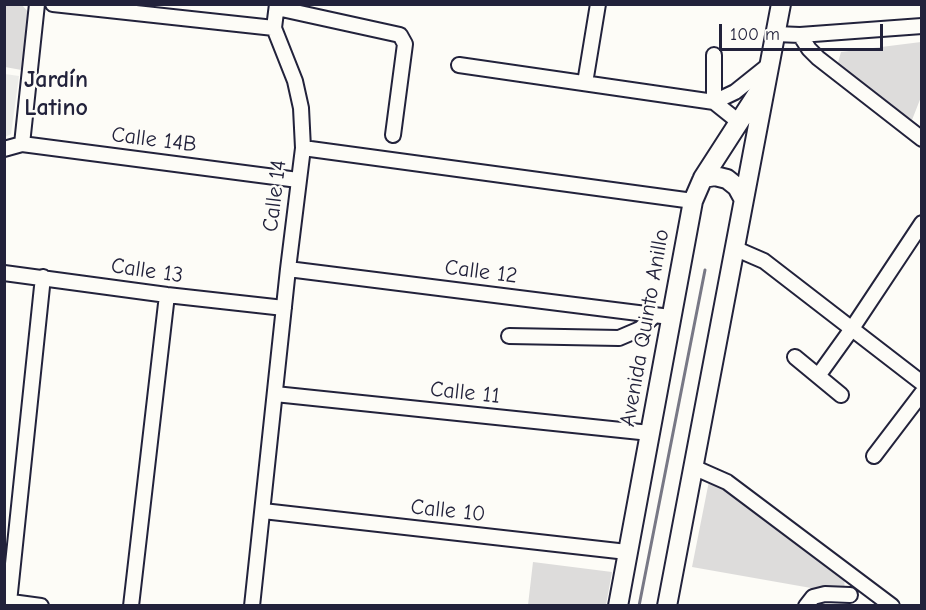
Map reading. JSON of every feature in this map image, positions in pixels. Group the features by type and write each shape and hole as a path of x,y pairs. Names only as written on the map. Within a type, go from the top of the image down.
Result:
{"main road":[{"name":"Avenida Quinto Anillo","path":"667,606 781,4"},
{"name":"Avenida Quinto Anillo","path":"618,606 650,433 662,316 693,201 703,178 769,71"},
{"path":"703,178 715,176 727,179 737,187 743,198"}],"street":[{"path":"22,144 37,4"},
{"path":"53,4 274,28"},
{"path":"585,83 598,4"},
{"path":"303,148 301,108 295,81 274,28 277,6 395,32 404,39 405,50 393,135"},
{"path":"776,34 800,35 921,27"},
{"path":"800,35 818,58 921,139"},
{"path":"714,55 714,102"},
{"path":"459,65 714,102 739,122"},
{"path":"714,102 769,71"},
{"name":"Calle 14B","path":"4,149 22,144 298,180"},
{"name":"Calle 14","path":"252,606 303,148 693,201"},
{"path":"818,376 921,223"},
{"path":"734,248 764,261 921,383"},
{"name":"Calle 12","path":"288,269 662,316"},
{"name":"Calle 13","path":"4,273 284,308"},
{"path":"40,606 7,601 43,277"},
{"path":"131,606 167,295"},
{"path":"509,336 619,338 662,316"},
{"path":"795,357 841,395"},
{"path":"874,456 921,393"},
{"name":"Calle 11","path":"275,394 650,433"},
{"path":"693,467 727,482 892,606"},
{"name":"Calle 10","path":"263,511 627,552"},
{"path":"806,606 813,597 825,594 849,601 852,576"}],"shaded area":[{"path":"5,5 22,5 32,16 27,71 5,67"},
{"path":"921,42 921,97 912,120 837,66 841,52"},
{"path":"5,74 19,76 11,134 5,137"},
{"path":"709,481 737,492 844,574 845,594 692,567"},
{"path":"533,562 612,572 606,605 528,605"}],"waterway":[{"path":"639,606 705,270"}],"district":[{"name":"Jardín Latino","path":"56,94"}]}
